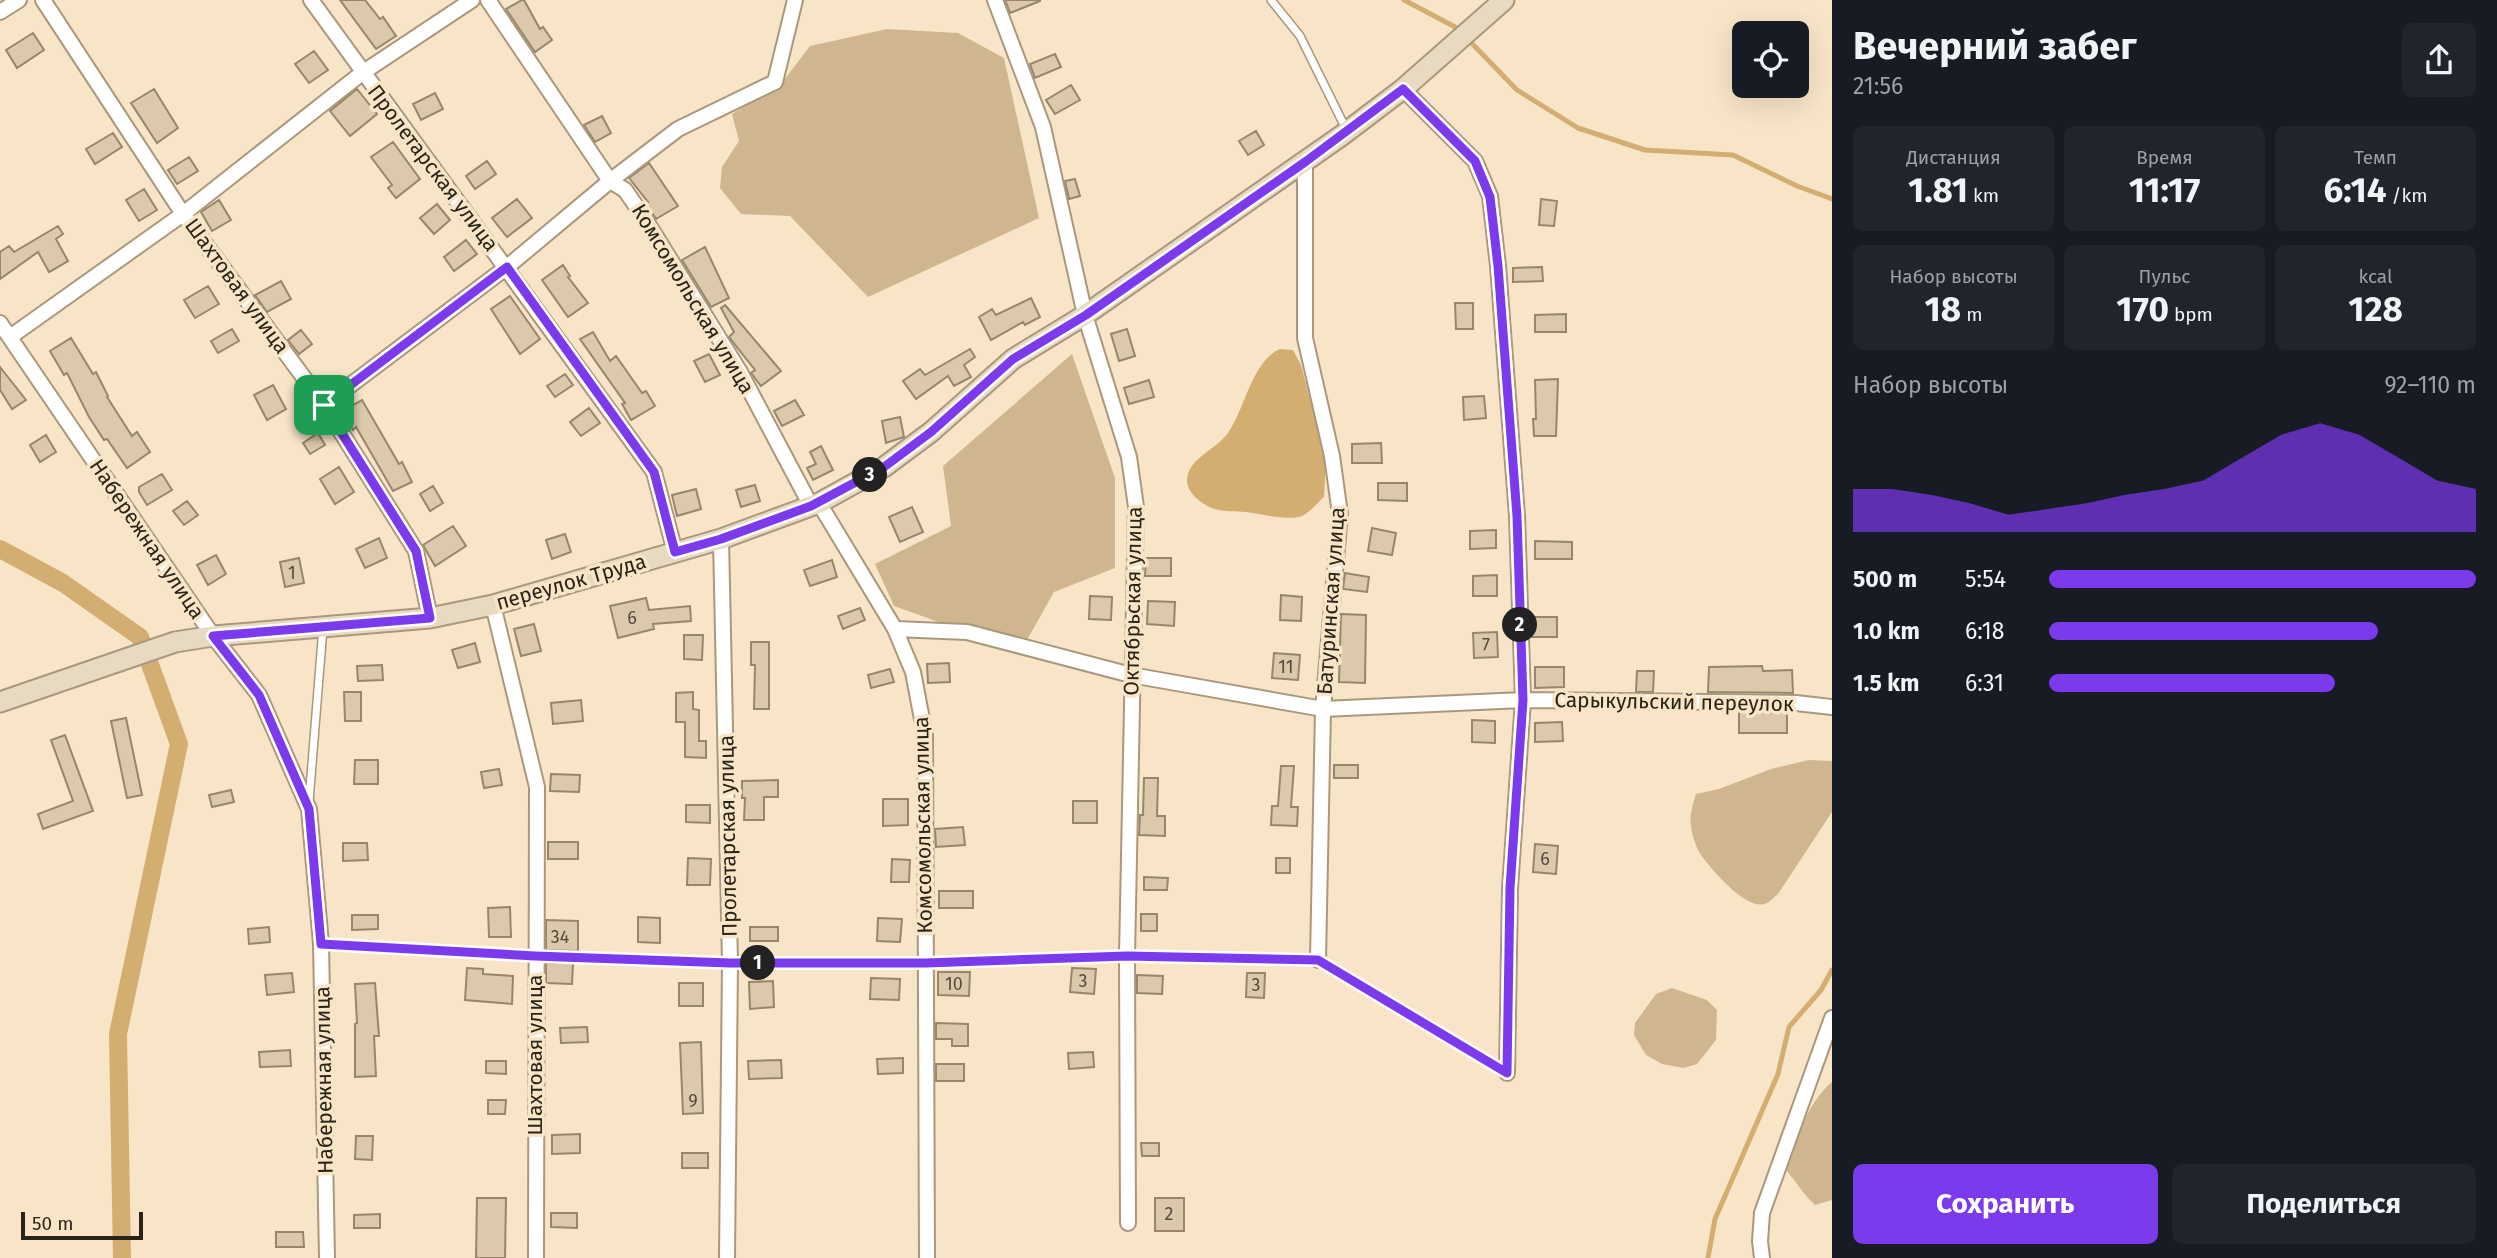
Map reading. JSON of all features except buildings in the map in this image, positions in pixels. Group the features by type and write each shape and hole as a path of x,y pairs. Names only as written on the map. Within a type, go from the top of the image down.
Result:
{"street":[{"path":"0,12 19,0"},
{"name":"Шахтовая улица","path":"43,0 183,214 324,405 416,551 430,618"},
{"name":"Пролетарская улица","path":"312,0 362,73 507,267 654,472 675,552"},
{"path":"10,337 183,214 362,73 472,0"},
{"name":"Комсомольская улица","path":"488,0 610,181 625,190 653,231 740,372 815,504 895,629 914,672 925,735 927,1258"},
{"path":"324,405 507,267 610,181 678,129 775,82 795,0"},
{"name":"Октябрьская улица","path":"995,0 1043,127 1086,315 1129,457 1136,507 1127,956 1128,1223"},
{"name":"переулок Труда","path":"0,702 175,642 213,636 430,618 493,605 721,539 815,504 884,467 931,432 1013,359 1086,315 1347,132 1403,89 1497,6"},
{"path":"1403,89 1475,161 1490,197 1498,266 1517,516 1523,700 1510,888 1507,1073"},
{"name":"Батуринская улица","path":"1305,162 1305,338 1332,456 1340,514 1323,709 1318,960"},
{"name":"Набережная улица","path":"0,323 213,636 259,695 309,809 321,944 327,1258"},
{"name":"Пролетарская улица","path":"721,539 730,963 727,1258"},
{"name":"Шахтовая улица","path":"493,605 537,788 536,1258"},
{"name":"Сарыкульский переулок","path":"895,629 967,632 1131,675 1323,709 1523,700 1796,703 1832,707"},
{"path":"1762,1258 1762,1213 1832,1018"}],"lane":[{"path":"1271,0 1300,36 1347,132"},
{"path":"309,809 323,627"},
{"path":"321,944 730,963 926,963 1127,956 1318,960 1507,1073"}],"shaded area":[{"path":"887,29 958,33 1004,58 1039,218 868,297 790,216 741,214 720,188 722,167 739,141 732,114 781,84 810,46"},
{"path":"1280,349 1293,350 1301,365 1326,461 1324,497 1306,514 1293,518 1222,511 1210,507 1196,498 1190,489 1187,480 1189,472 1197,460 1228,433 1262,364"},
{"path":"1072,354 1115,478 1115,568 1054,592 1027,640 944,624 894,606 875,564 951,526 943,466"},
{"path":"1809,760 1832,761 1832,812 1778,894 1765,904 1748,901 1728,886 1699,852 1691,822 1696,794 1719,789 1771,769"},
{"path":"1672,988 1707,1000 1717,1010 1716,1040 1697,1064 1683,1068 1662,1064 1646,1055 1634,1035 1635,1023 1656,994"},
{"path":"1832,1082 1832,1200 1815,1205 1785,1169 1809,1111"}],"waterway":[{"path":"1404,0 1457,28 1517,90 1578,128 1645,150 1733,155 1797,186 1832,199"},
{"path":"0,549 63,583 140,637 179,744 118,1034 122,1258"},
{"path":"1708,1258 1715,1219 1778,1074 1789,1027 1821,990 1832,970"}],"route":[{"path":"1403,89 1475,161 1490,197 1498,266 1517,516 1523,700 1510,888 1507,1073 1318,960 1127,956 926,963 730,963 321,944 309,809 259,695 213,636 430,618 416,551 324,405 507,267 654,472 675,552 721,539 819,503 884,467 931,432 1013,359 1086,315 1305,162 1403,89"}]}
